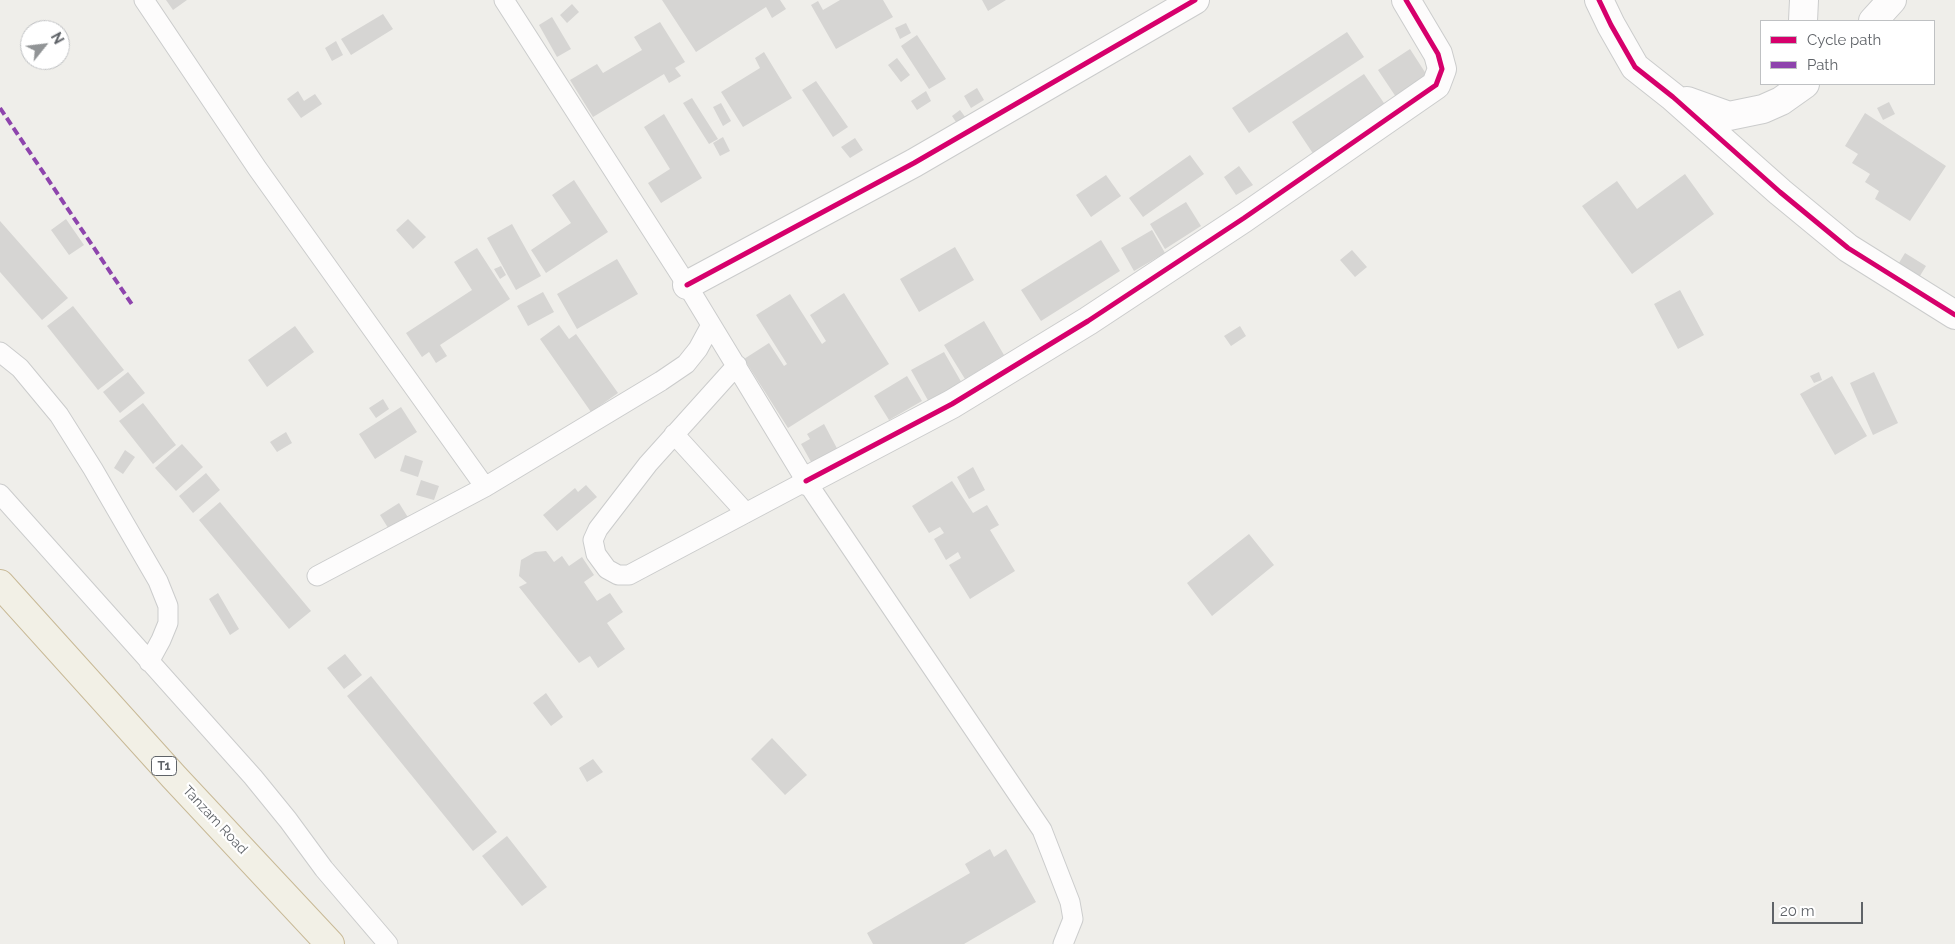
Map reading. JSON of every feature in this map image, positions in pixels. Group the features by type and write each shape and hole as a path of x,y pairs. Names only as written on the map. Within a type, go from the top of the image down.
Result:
{"highway":[{"name":"Tanzam Road","path":"0,584 174,777 330,944"}],"street":[{"path":"806,481 952,404 1088,321 1244,218 1436,85 1442,69 1438,54 1406,0"},
{"path":"1599,0 1635,67 1673,96 1780,192 1848,248 1955,315"},
{"path":"1803,20 1804,0"},
{"path":"1874,20 1892,0"},
{"path":"687,285 914,163 1191,1"},
{"path":"1673,96 1729,116 1763,108 1781,101 1801,86"}],"lane":[{"path":"144,0 257,168 485,487"},
{"path":"504,0 687,285 806,481 1042,830 1070,902 1073,920 1063,944"},
{"path":"317,576 485,487 662,381 686,364 698,349 711,325"},
{"path":"0,352 20,368 59,415 93,469 158,581 168,606 168,623 149,662"},
{"path":"736,365 648,464 598,529 593,540 596,554 607,569 618,575 629,575 806,481"},
{"path":"674,434 746,513"},
{"path":"0,494 253,777 324,869 388,944"}],"building":[{"path":"166,0 187,0 173,10"},
{"path":"662,0 780,0 786,9 772,18 766,7 696,52"},
{"path":"840,0 883,0 893,17 836,49 811,5 818,1 823,10"},
{"path":"982,0 1006,0 988,11"},
{"path":"572,4 579,12 567,23 560,15"},
{"path":"383,14 393,29 351,55 341,39"},
{"path":"552,17 571,49 557,57 539,25"},
{"path":"660,22 685,62 675,68 681,76 669,83 664,74 593,117 570,80 597,64 603,73 642,50 634,37"},
{"path":"906,23 911,33 900,39 895,28"},
{"path":"1347,32 1364,57 1249,133 1232,108"},
{"path":"917,35 946,79 929,89 901,46"},
{"path":"336,41 343,55 332,61 325,48"},
{"path":"1410,49 1430,80 1398,100 1378,70"},
{"path":"764,52 792,98 743,127 721,92 760,68 755,58"},
{"path":"897,58 910,75 901,82 888,65"},
{"path":"1364,74 1386,106 1314,155 1292,122"},
{"path":"816,81 848,127 833,137 802,90"},
{"path":"977,88 984,100 971,108 964,96"},
{"path":"298,91 304,101 315,94 322,104 301,118 287,99"},
{"path":"926,91 931,101 917,110 911,101"},
{"path":"692,98 718,139 709,144 683,103"},
{"path":"1889,102 1895,114 1883,120 1877,108"},
{"path":"721,103 731,121 723,126 713,107"},
{"path":"960,110 969,122 960,128 952,116"},
{"path":"1865,113 1946,166 1910,221 1875,199 1879,191 1865,182 1870,174 1852,163 1858,154 1845,146"},
{"path":"664,114 702,178 661,203 648,183 670,169 644,127"},
{"path":"723,137 730,151 720,156 713,143"},
{"path":"855,138 863,150 850,158 841,147"},
{"path":"1190,155 1204,174 1143,217 1129,198"},
{"path":"1239,166 1253,185 1236,195 1224,177"},
{"path":"1685,174 1714,214 1632,274 1582,206 1617,181 1637,209"},
{"path":"1106,175 1121,196 1091,217 1076,195"},
{"path":"574,180 608,232 546,273 531,250 571,223 552,195"},
{"path":"1186,202 1201,226 1165,249 1150,224"},
{"path":"66,219 84,245 69,255 51,230"},
{"path":"408,219 426,237 413,249 396,230"},
{"path":"0,221 68,298 42,320 0,272"},
{"path":"512,224 541,276 516,290 487,238"},
{"path":"1152,230 1165,253 1134,271 1121,248"},
{"path":"1101,240 1120,271 1041,321 1021,290"},
{"path":"955,247 974,280 919,312 900,279"},
{"path":"477,248 510,299 440,345 447,356 436,363 429,352 422,357 406,333 472,290 454,262"},
{"path":"1352,250 1367,267 1355,277 1340,260"},
{"path":"1905,253 1926,266 1915,284 1894,271"},
{"path":"617,259 638,294 577,329 557,294"},
{"path":"501,266 506,275 500,279 494,269"},
{"path":"1680,290 1704,335 1678,349 1654,304"},
{"path":"543,292 554,312 528,326 517,306"},
{"path":"844,293 889,364 788,428 744,359 769,343 784,366 787,364 756,315 790,294 822,344 826,341 810,315"},
{"path":"73,306 124,370 98,390 47,326"},
{"path":"984,321 1004,355 965,379 944,345"},
{"path":"559,325 569,339 576,334 618,393 591,412 540,339"},
{"path":"295,326 314,352 267,387 248,360"},
{"path":"1240,326 1246,336 1231,346 1224,336"},
{"path":"944,352 963,385 930,404 911,370"},
{"path":"128,372 145,393 120,413 103,392"},
{"path":"1819,372 1822,380 1814,383 1810,376"},
{"path":"1874,372 1898,423 1873,435 1850,383"},
{"path":"907,376 922,401 889,420 874,396"},
{"path":"1832,376 1867,436 1835,455 1800,394"},
{"path":"383,399 389,409 376,418 369,408"},
{"path":"143,403 176,445 153,464 119,421"},
{"path":"401,407 417,432 375,459 359,434"},
{"path":"824,424 840,454 815,469 801,444 810,439 807,434"},
{"path":"286,432 292,443 277,452 270,442"},
{"path":"182,444 203,467 176,491 155,468"},
{"path":"125,450 135,457 123,474 114,468"},
{"path":"405,455 423,461 418,477 400,471"},
{"path":"973,467 985,490 969,499 957,477"},
{"path":"206,473 220,490 193,513 179,496"},
{"path":"421,480 439,486 434,500 416,495"},
{"path":"952,481 973,513 987,505 999,525 990,530 1015,571 970,599 949,565 961,558 958,552 946,560 934,539 944,533 940,527 929,533 912,506"},
{"path":"586,485 597,497 557,531 543,515 575,488 578,492"},
{"path":"220,502 311,611 289,629 199,520"},
{"path":"399,503 409,519 390,531 380,515"},
{"path":"1249,534 1274,565 1212,616 1187,583"},
{"path":"546,551 554,562 562,556 569,566 582,557 594,575 584,582 597,601 610,593 623,612 607,623 625,649 598,668 590,656 579,663 519,587 527,583 519,576 521,560 535,552"},
{"path":"218,593 239,629 230,635 209,599"},
{"path":"345,654 362,675 344,689 327,668"},
{"path":"371,676 497,832 473,851 347,696"},
{"path":"546,693 563,717 551,726 533,703"},
{"path":"772,738 807,775 785,795 751,759"},
{"path":"593,759 603,772 587,782 579,768"},
{"path":"507,836 547,887 522,906 482,856"},
{"path":"990,849 994,857 1006,849 1036,902 964,944 873,944 867,933 970,873 965,864"}],"marked path":[{"path":"0,108 133,306"}],"cycle path":[{"path":"687,285 914,163 1195,0"},
{"path":"806,481 952,404 1088,321 1244,218 1436,85 1442,69 1438,54 1406,0"},
{"path":"1599,0 1635,67 1673,97 1780,192 1848,248 1955,315"}]}
